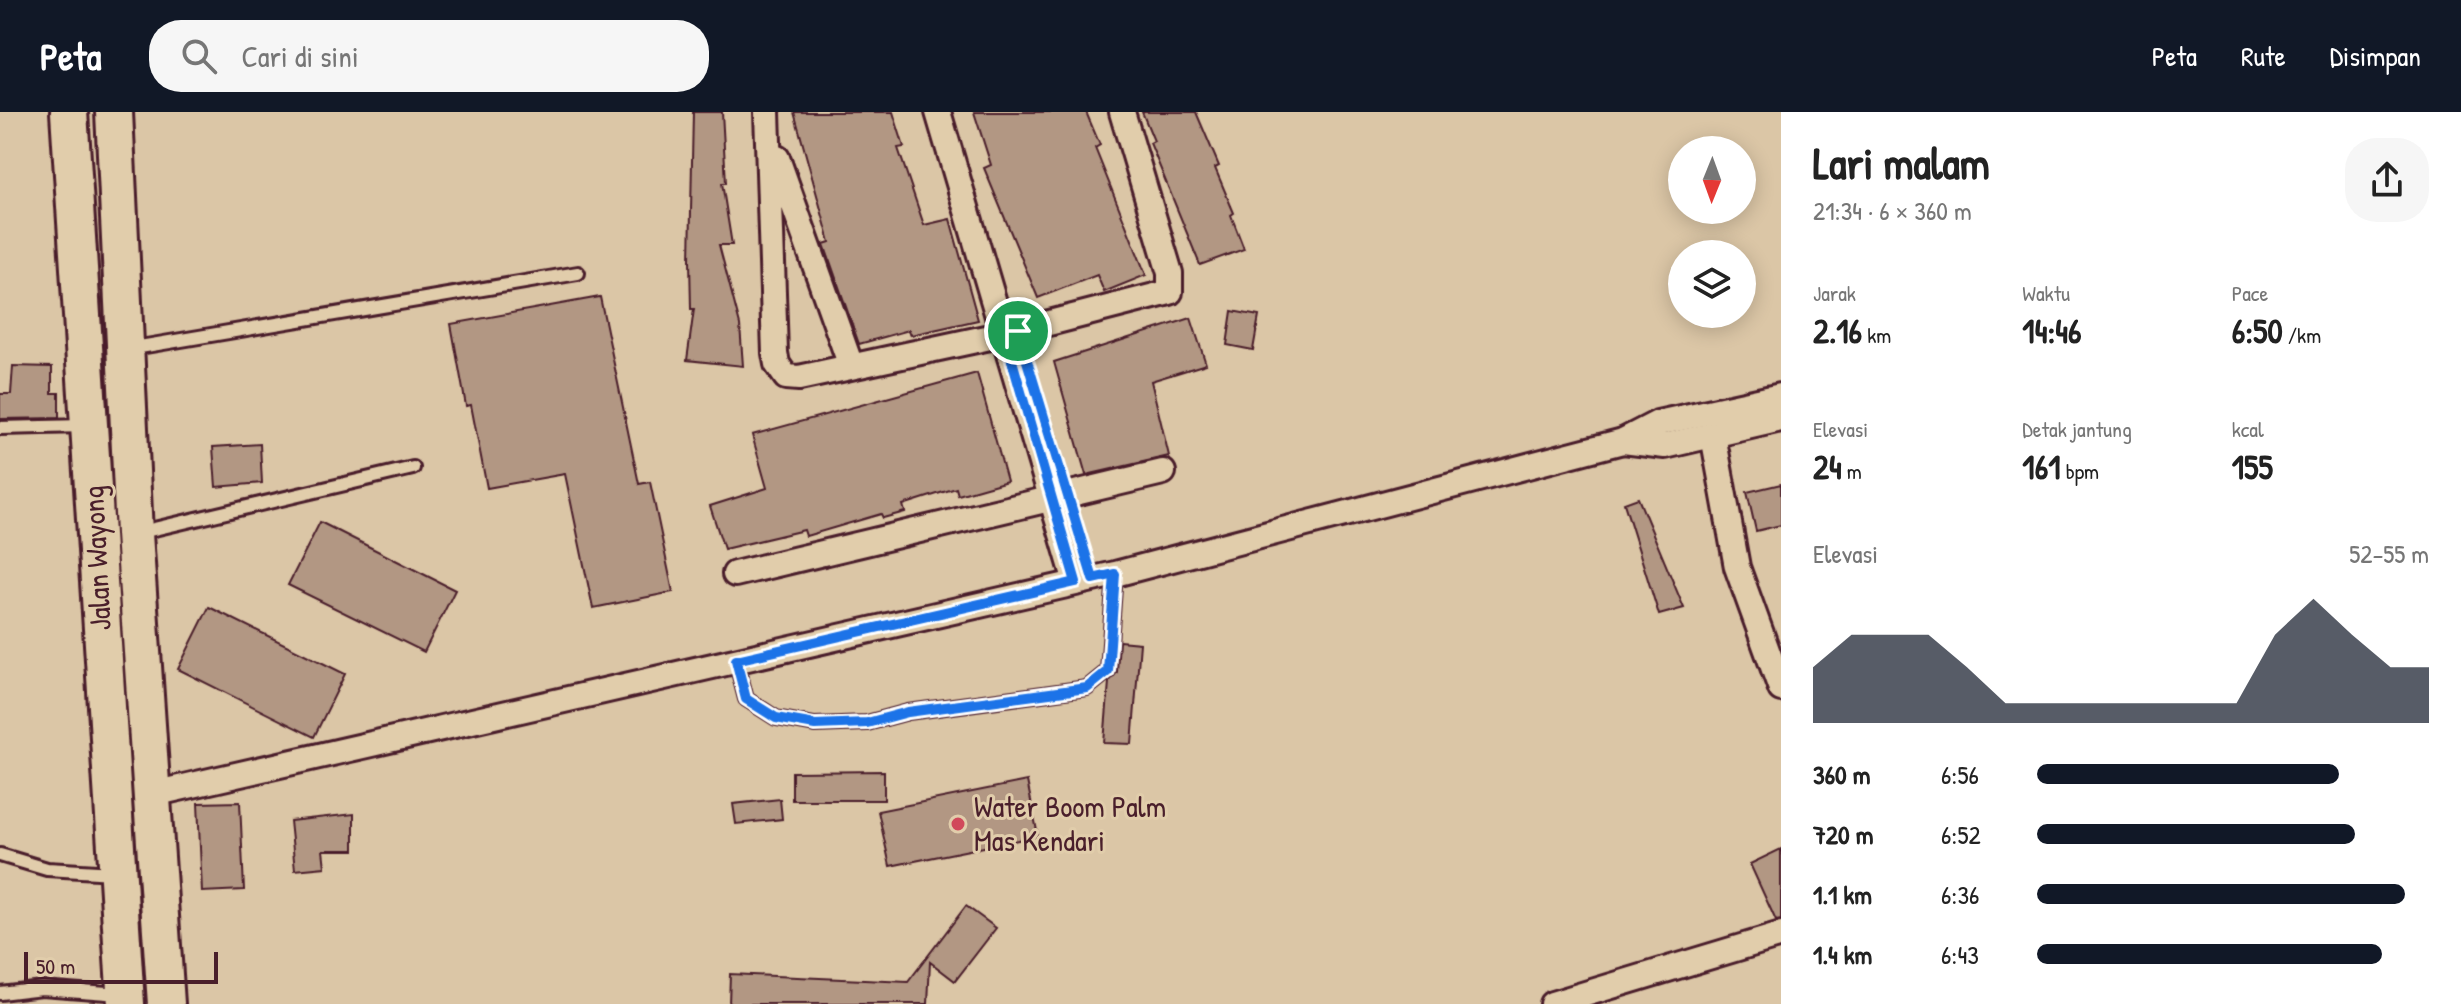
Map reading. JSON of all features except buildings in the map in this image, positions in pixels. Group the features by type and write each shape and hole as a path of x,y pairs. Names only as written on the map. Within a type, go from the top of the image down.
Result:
{"main road":[{"name":"Jalan Wayong","path":"69,112 126,1000"},
{"name":"Jalan Wayong","path":"114,112 134,534 166,1004"}],"street":[{"path":"767,112 777,364 786,377 799,378 1011,332 1170,292 1170,273 1122,112"},
{"path":"938,112 1011,332"},
{"path":"952,112 1058,498 1095,578"},
{"path":"770,138 851,366"},
{"path":"153,794 1095,578 1623,441 1658,423 1781,396"},
{"path":"1623,441 1665,446 1781,419"},
{"path":"1713,435 1737,567 1781,689"},
{"path":"735,574 1163,472"},
{"path":"1552,1004 1781,935"}],"lane":[{"path":"125,350 578,273"},
{"path":"0,428 89,425"},
{"path":"134,534 413,468"},
{"path":"736,660 746,699 776,718 815,725 867,723 908,712 1087,688 1108,671 1095,578"},
{"path":"0,855 47,869 117,873"},
{"path":"0,993 42,988 126,1000"}],"place":[{"name":"Water Boom Palm Mas Kendari","path":"958,824"}],"route":[{"path":"1018,331 1093,579 1115,574 1108,671 1087,688 908,712 867,723 815,725 776,718 746,699 736,660 1076,582 1004,333 1018,331"}]}
